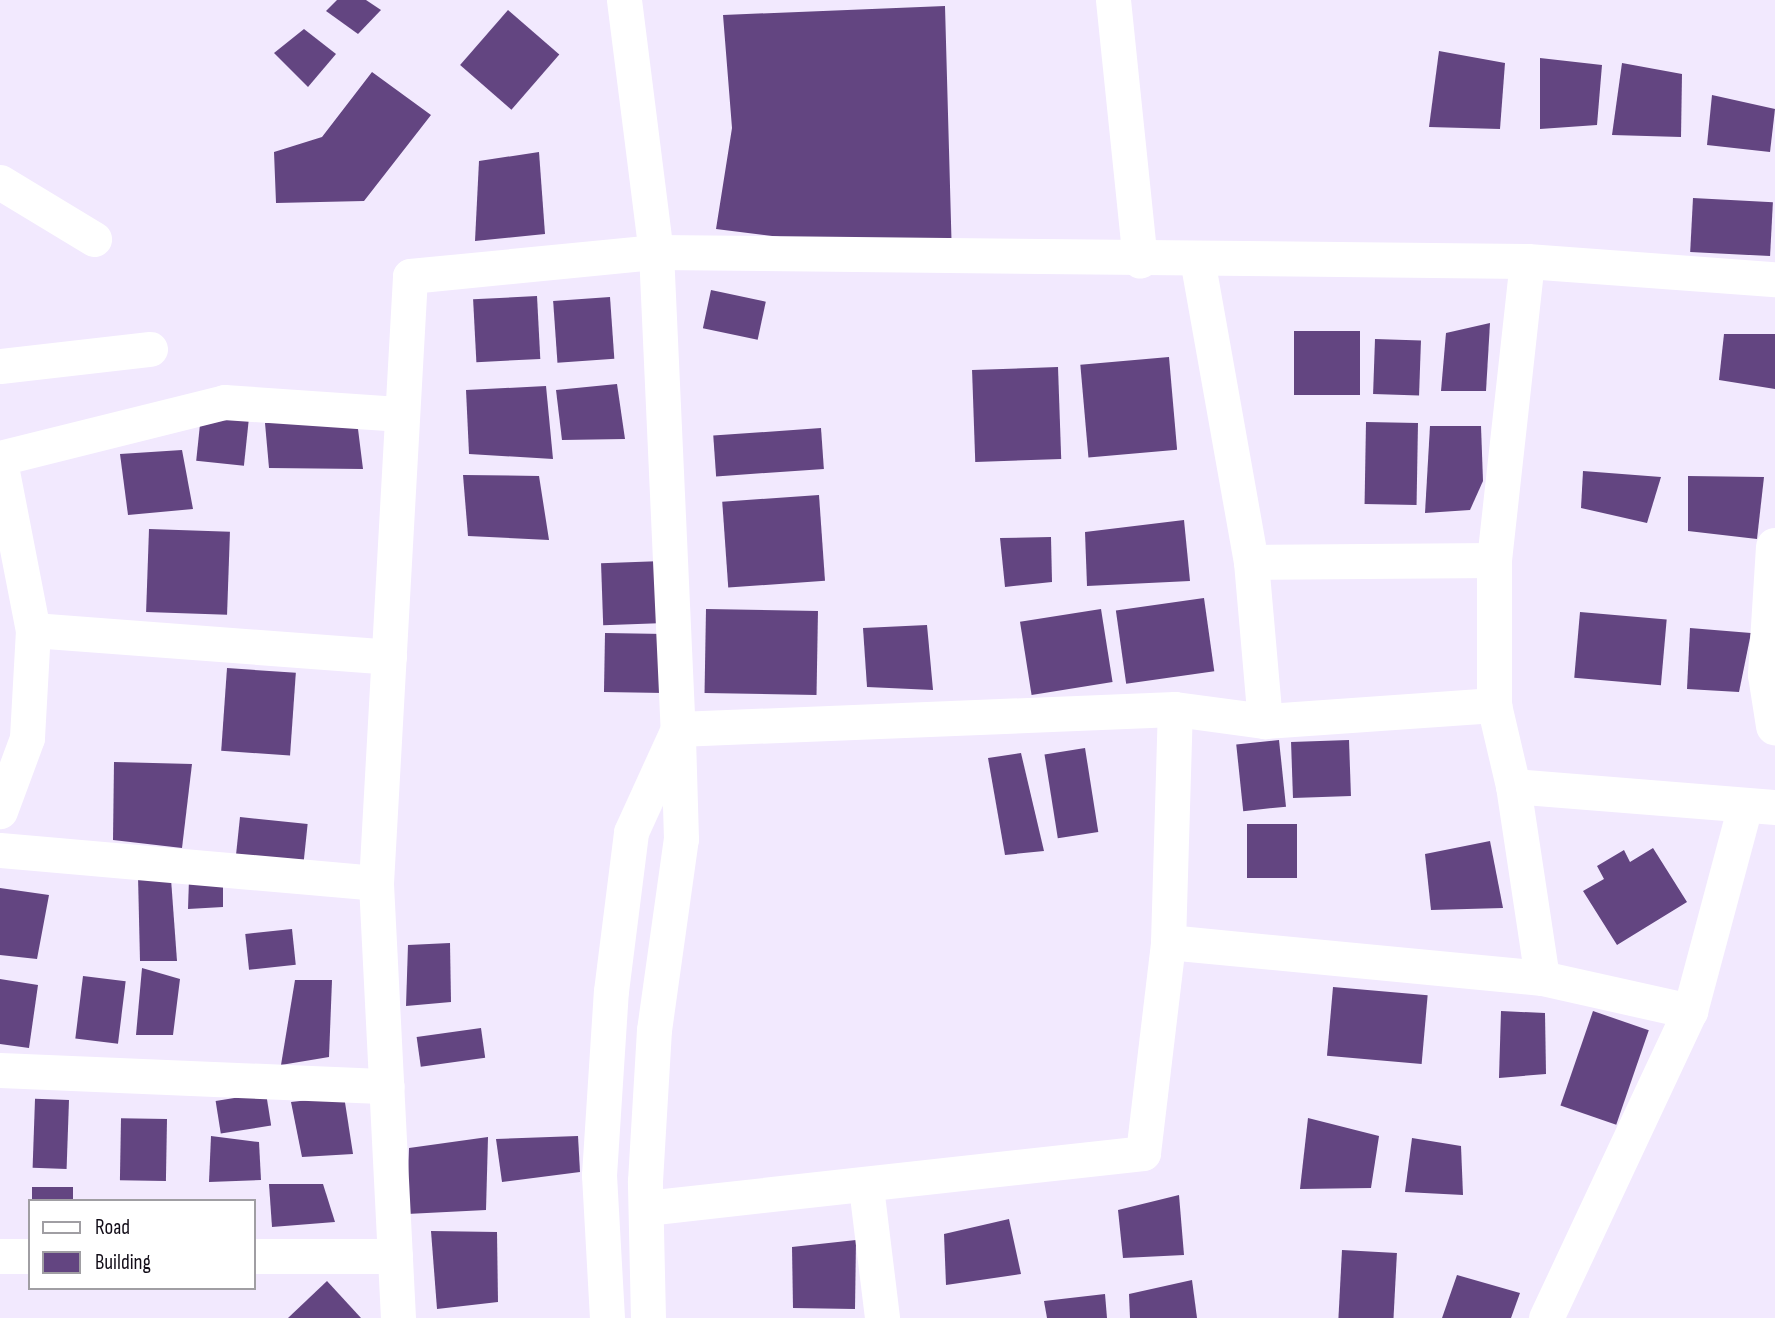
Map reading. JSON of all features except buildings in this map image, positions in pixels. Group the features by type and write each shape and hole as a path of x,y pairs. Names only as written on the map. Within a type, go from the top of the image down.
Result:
{"street":[{"path":"624,0 656,252 681,839 653,1030 646,1208 648,1318"},
{"path":"1113,0 1140,261"},
{"path":"0,182 94,239"},
{"path":"398,1318 376,883 410,276 656,252 1140,261 1527,261 1775,279"},
{"path":"1197,259 1251,562 1265,721"},
{"path":"1527,261 1494,560 1494,705 1513,786 1542,978"},
{"path":"0,366 150,349"},
{"path":"0,811 33,631 0,459 224,402 402,414"},
{"path":"1775,547 1767,675 1775,726"},
{"path":"1251,562 1494,560"},
{"path":"33,631 389,657"},
{"path":"678,729 1175,709 1265,721 1494,705"},
{"path":"646,1208 866,1186 1143,1153 1168,942 1175,709"},
{"path":"607,1318 599,1175 612,977 631,832 678,729"},
{"path":"1513,786 1759,808 1690,1011 1546,1318"},
{"path":"0,850 376,883"},
{"path":"1168,942 1542,978 1690,1011"},
{"path":"0,1070 387,1086"},
{"path":"866,1186 882,1318"},
{"path":"0,1256 28,1256"},
{"path":"256,1256 395,1256"}]}
